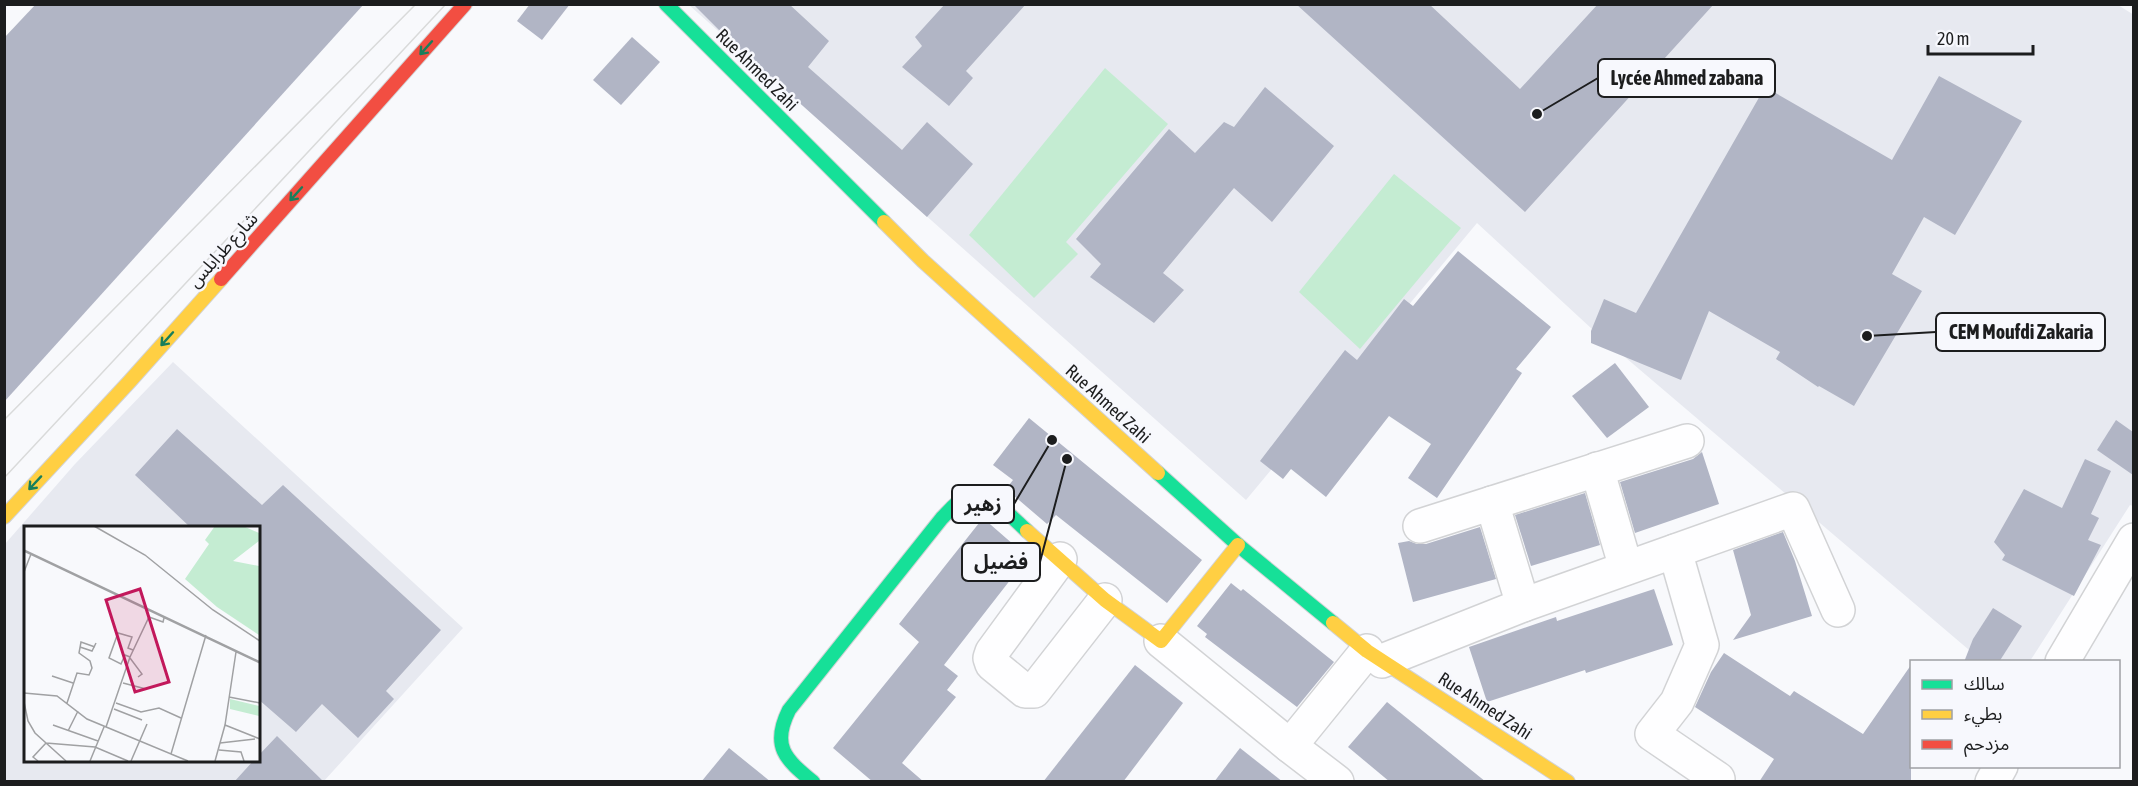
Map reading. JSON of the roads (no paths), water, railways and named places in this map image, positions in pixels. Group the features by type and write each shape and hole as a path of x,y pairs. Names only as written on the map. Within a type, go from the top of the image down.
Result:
{"street":[{"name":"شارع طرابلس","path":"4,516 138,372 465,4"},
{"name":"Rue Ahmed Zahi","path":"666,4 922,261 1238,545 1375,656 1568,782"},
{"path":"1420,526 1687,441"},
{"path":"1597,470 1626,568"},
{"path":"813,782 795,767 781,750 780,732 789,710 942,518 962,499 982,496 1000,507 1105,600 1161,641 1328,779"},
{"path":"1492,502 1522,605"},
{"path":"1290,746 1375,656 1793,509 1838,610"},
{"path":"2063,660 2133,540"},
{"path":"1161,641 1238,545"},
{"path":"1675,551 1702,645 1677,702 1652,734 1718,779"},
{"path":"1060,560 992,652 990,658 992,664 1025,691 1034,691 1105,600"},
{"path":"1992,782 2000,768"}],"tram line":[{"path":"4,420 416,4"},
{"path":"4,478 446,4"}],"place":[{"name":"Lycée Ahmed zabana","path":"1537,114"},
{"name":"CEM Moufdi Zakaria","path":"1867,336"},
{"name":"زهير","path":"1052,440"},
{"name":"فضيل","path":"1067,459"}]}
